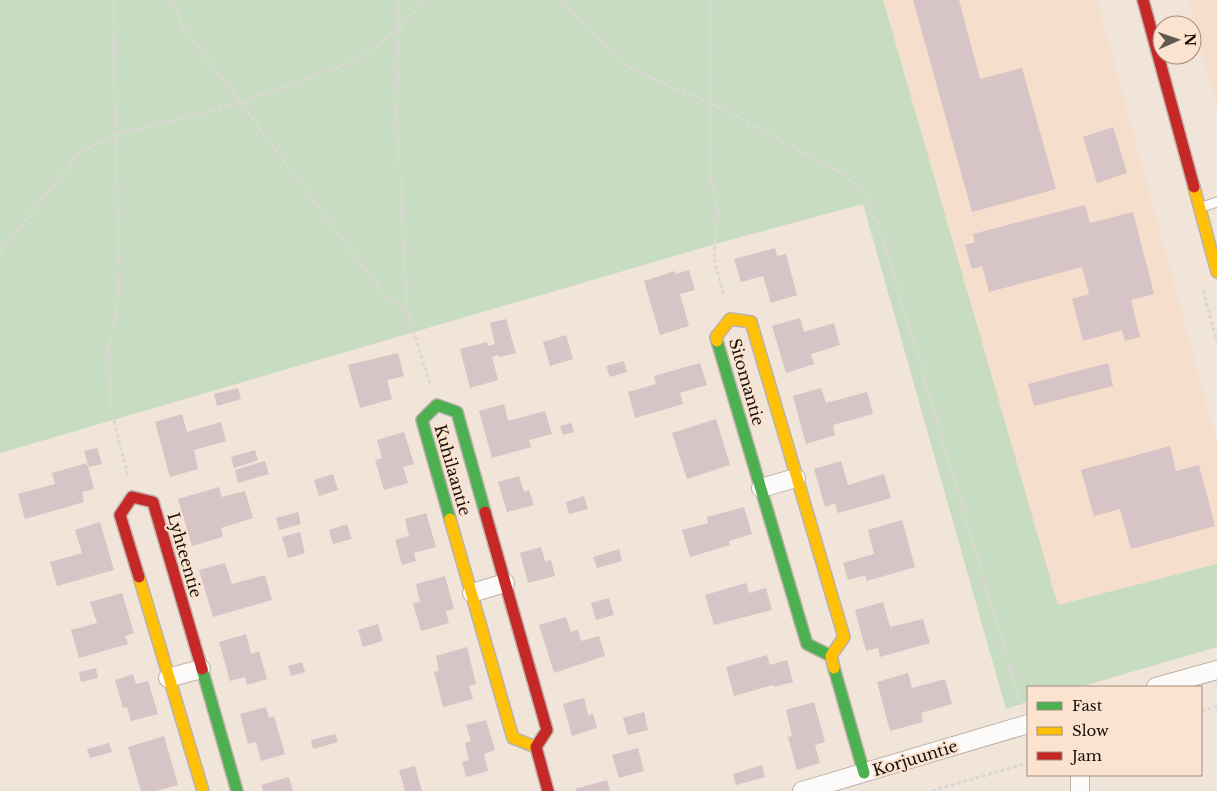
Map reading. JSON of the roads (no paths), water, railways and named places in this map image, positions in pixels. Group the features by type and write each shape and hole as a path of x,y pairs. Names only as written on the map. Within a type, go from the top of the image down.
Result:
{"street":[{"path":"1143,0 1217,272"},
{"name":"Sitomantie","path":"730,319 751,322 796,478 844,637 831,656 807,644 716,337 730,319"},
{"name":"Kuhilaantie","path":"437,406 457,412 505,583 547,730 536,747 513,738 422,420 437,406"},
{"path":"761,488 796,478"},
{"name":"Lyhteentie","path":"168,678 120,515 132,497 153,502 237,791"},
{"path":"472,593 505,583"},
{"path":"831,656 864,773"},
{"path":"201,669 168,678 203,791"},
{"path":"1160,686 1217,670"},
{"name":"Korjuuntie","path":"802,791 1027,724"},
{"path":"536,747 548,791"},
{"path":"1080,776 1080,791"}],"lane":[{"path":"1199,207 1217,202"}]}
